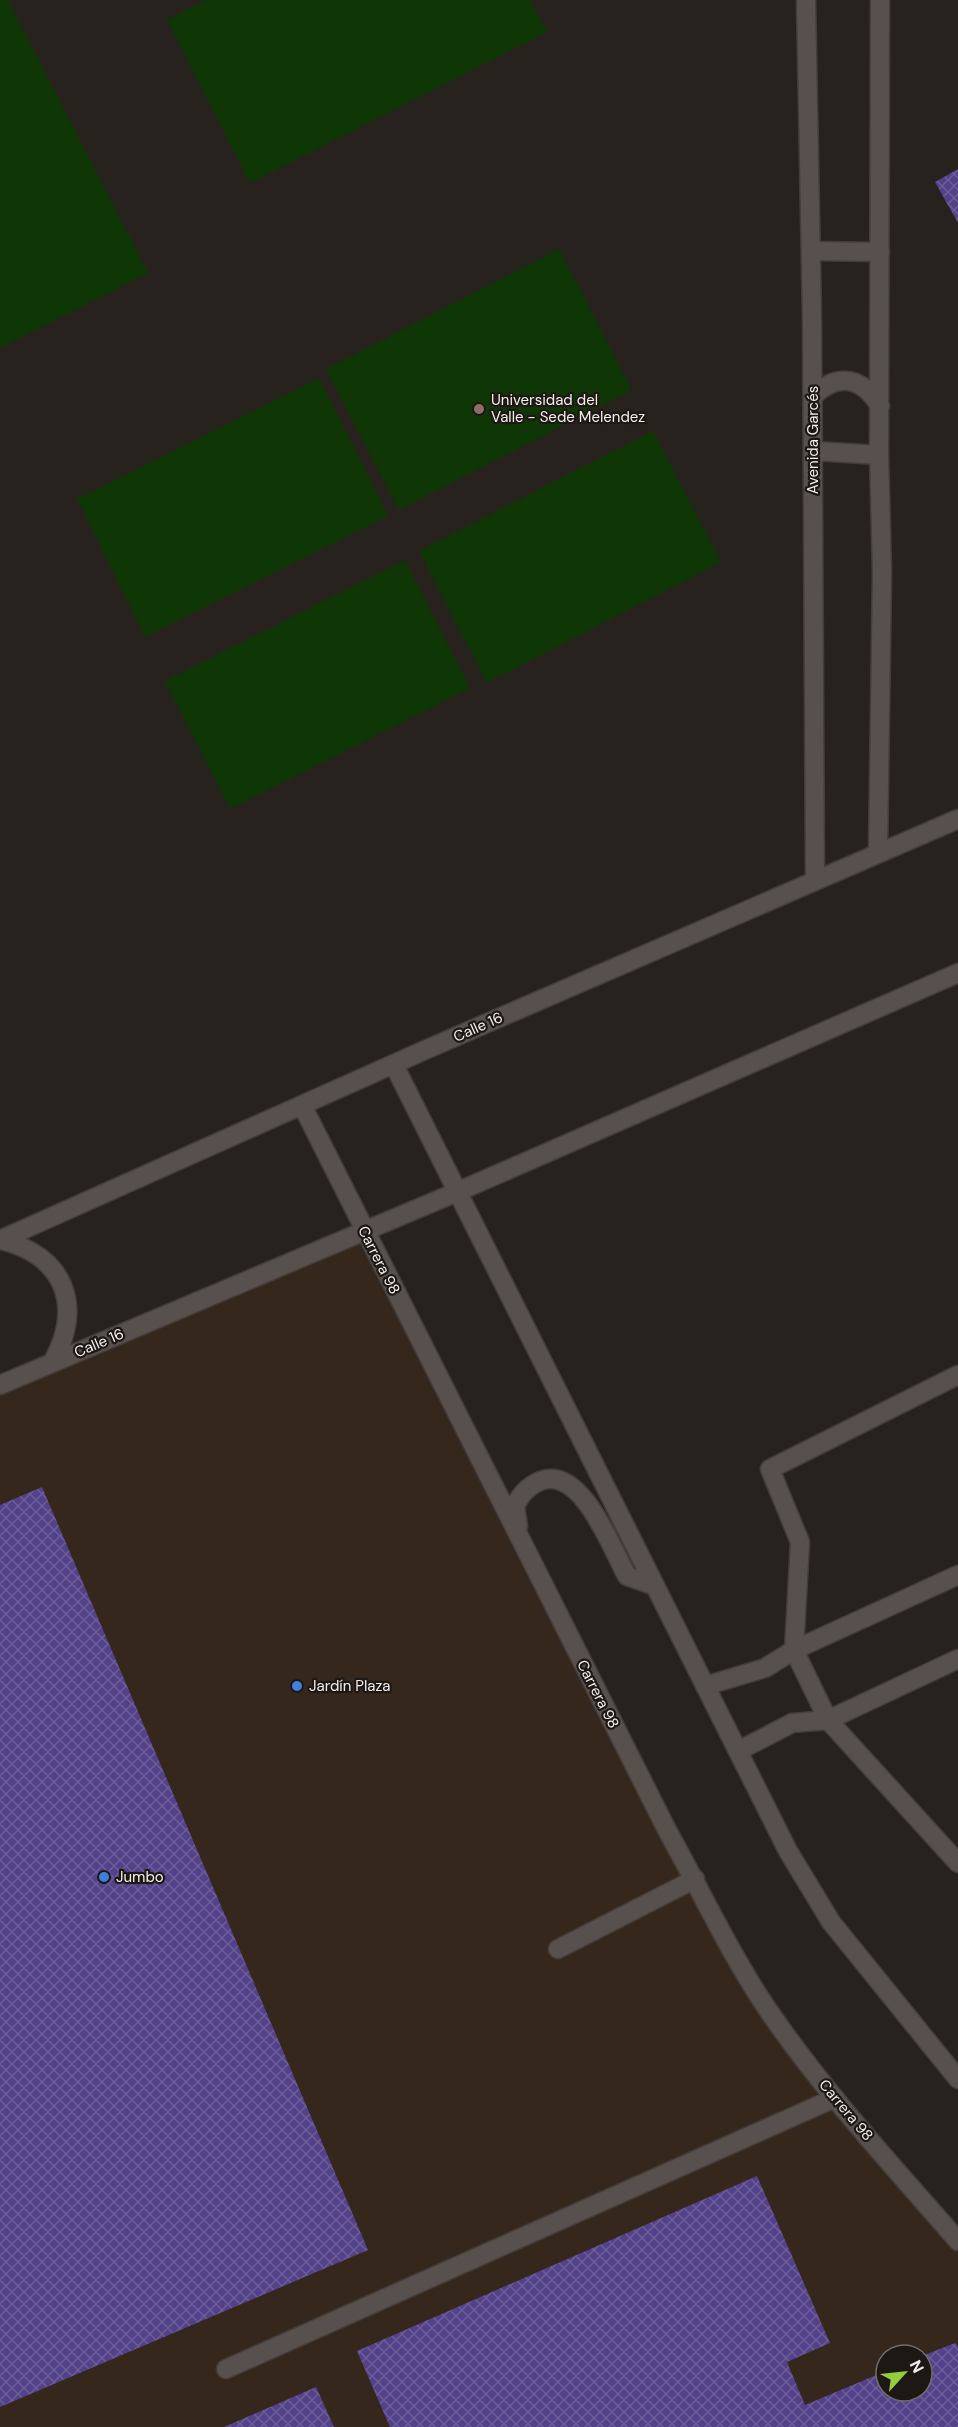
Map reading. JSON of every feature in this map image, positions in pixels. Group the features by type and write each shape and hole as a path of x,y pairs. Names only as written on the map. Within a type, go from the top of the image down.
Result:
{"street":[{"name":"Avenida Garcés","path":"806,0 813,396 815,880"},
{"path":"878,852 882,572 879,455 880,0"},
{"path":"811,251 880,252"},
{"path":"813,396 825,385 841,380 849,381 871,392 880,406"},
{"path":"813,451 879,455"},
{"name":"Calle 16","path":"1,1240 302,1105 958,819"},
{"name":"Calle 16","path":"0,1385 457,1192 958,973"},
{"path":"394,1065 788,1851 831,1922 958,2079"},
{"name":"Carrera 98","path":"302,1105 668,1832 768,2010 835,2098 958,2241"},
{"path":"1,1240 22,1245 42,1257 56,1274 66,1294 69,1318 64,1342 52,1363"},
{"path":"958,1375 770,1469 800,1542 794,1650 828,1720 958,1863"},
{"path":"521,1539 515,1506 519,1496 527,1488 543,1480 564,1480 578,1489 627,1576 653,1585"},
{"path":"705,1686 765,1668 794,1650 958,1575"},
{"path":"738,1751 792,1723 828,1720 958,1659"},
{"path":"558,1949 695,1879"},
{"path":"226,2369 835,2098"}],"shaded area":[{"name":"Jardín Plaza","path":"363,1230 768,2010 958,2241 958,2427 0,2427 0,1385"}],"green space":[{"path":"0,0 8,0 148,273 0,348"},
{"path":"206,0 530,0 547,32 250,183 167,20"},
{"path":"559,249 632,390 399,510 326,369"},
{"path":"319,378 388,516 145,637 77,499"},
{"path":"653,431 721,562 487,683 419,551"},
{"path":"405,560 470,688 230,809 165,681"}],"building":[{"path":"958,169 958,223 935,182"},
{"name":"Jumbo","path":"42,1487 368,2250 0,2407 0,1505"},
{"path":"757,2176 830,2343 787,2362 805,2405 874,2376 874,2403 934,2403 934,2351 955,2343 958,2347 958,2427 390,2427 357,2351"},
{"path":"316,2387 334,2427 224,2427"}],"place":[{"name":"Universidad del Valle - Sede Melendez","path":"479,409"},
{"name":"Jardín Plaza","path":"297,1686"},
{"name":"Jumbo","path":"104,1877"}]}
